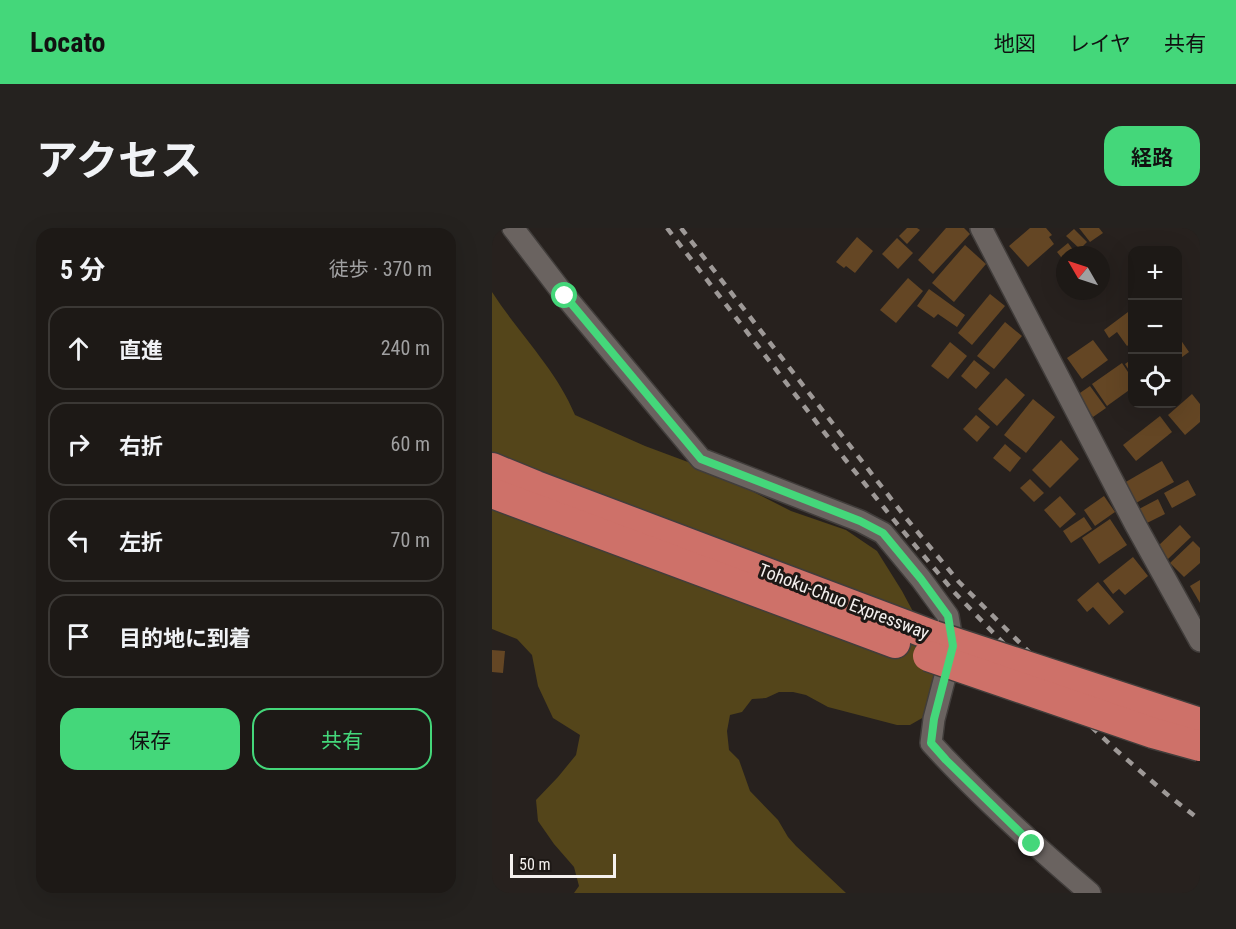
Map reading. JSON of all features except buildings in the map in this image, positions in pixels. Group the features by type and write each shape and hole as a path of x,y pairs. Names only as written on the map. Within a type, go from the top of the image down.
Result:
{"highway":[{"name":"Tohoku-Chuo Expressway","path":"492,468 931,646 1153,733 1200,746"},
{"name":"Tohoku-Chuo Expressway","path":"492,493 931,646 1200,723"}],"street":[{"path":"513,228 565,296 701,459 860,521 883,533 948,616 953,646 934,719 931,743 1032,844 1090,893"},
{"path":"981,228 1135,524 1200,641"}],"shaded area":[{"path":"492,292 548,367 575,415 645,446 712,471 791,511 846,530 877,551 902,591 933,649 934,693 924,717 910,725 897,725 828,707 806,695 779,692 766,698 752,699 742,712 730,715 727,731 729,750 739,760 750,791 778,820 796,846 846,893 574,893 579,886 574,867 538,821 536,800 576,755 580,735 553,718 538,686 532,655 517,639 492,629"}],"railway":[{"path":"667,228 844,458 954,592 1009,649 1116,750 1200,820"},
{"path":"681,228 906,518 959,582 1101,724"}],"route":[{"path":"565,296 701,459 860,521 883,533 948,616 953,646 934,719 931,743 1032,844"}]}
